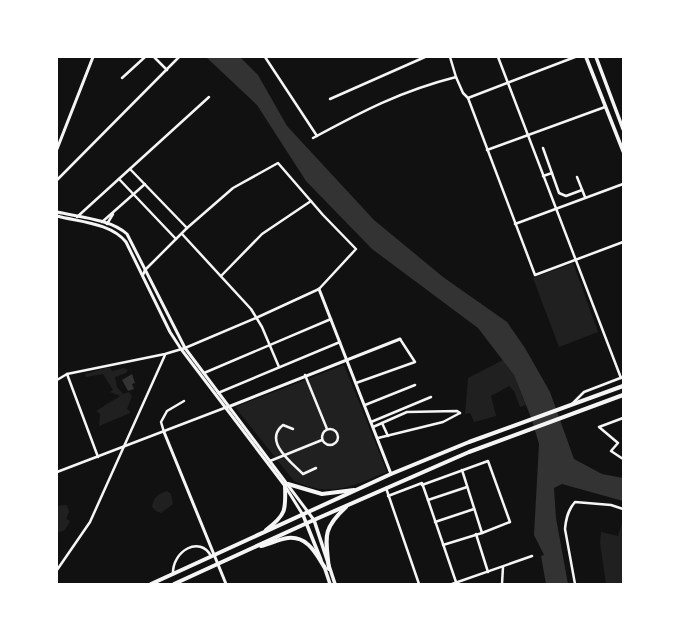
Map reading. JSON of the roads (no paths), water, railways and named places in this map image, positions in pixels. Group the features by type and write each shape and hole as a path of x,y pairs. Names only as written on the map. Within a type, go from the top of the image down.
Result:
{"main road":[{"path":"586,57 623,151"},
{"path":"596,57 623,129"},
{"path":"151,584 391,474 468,442 522,424 623,386"},
{"path":"174,584 349,504 469,452 623,395"},
{"path":"258,535 280,519 285,509 286,485 322,494 360,488"},
{"path":"327,569 328,527 334,518 349,504"},
{"path":"303,515 334,584"},
{"path":"314,520 330,584"},
{"path":"255,547 271,544 288,538 301,539 311,546 327,569"}],"street":[{"path":"57,149 93,57"},
{"path":"122,78 145,57"},
{"path":"154,57 167,70"},
{"path":"57,180 179,57"},
{"path":"265,57 317,136"},
{"path":"330,99 425,57"},
{"path":"450,57 456,78 463,92 468,98 535,275 623,242"},
{"path":"498,57 555,208 622,378 584,392 570,406"},
{"path":"468,98 575,57"},
{"path":"313,138 357,113 399,94 456,78"},
{"path":"74,220 209,98"},
{"path":"487,150 527,134 605,107"},
{"path":"543,148 560,195 566,196 582,190"},
{"path":"57,380 67,374 181,350 256,318 319,289 336,273 356,249 278,163 233,188 176,238 145,270 143,276"},
{"path":"130,169 187,228"},
{"path":"543,176 552,173"},
{"path":"577,177 585,198"},
{"path":"119,179 176,238"},
{"path":"102,222 145,184"},
{"path":"515,224 623,184"},
{"path":"220,276 262,234 311,201"},
{"path":"108,224 115,211"},
{"path":"57,212 102,222 122,229 127,234 185,348 218,393 226,407 270,461 303,515"},
{"path":"57,216 102,226 119,233 126,242 170,332 181,350 314,520"},
{"path":"182,234 251,309 270,345 279,367"},
{"path":"319,289 391,474"},
{"path":"203,373 331,319"},
{"path":"57,472 164,432 305,375 400,340 415,362 356,383"},
{"path":"218,393 340,342"},
{"path":"57,570 90,522 165,354"},
{"path":"67,374 98,457"},
{"path":"305,375 327,428 336,432 336,442 331,445 322,440"},
{"path":"365,405 415,385"},
{"path":"371,422 431,397"},
{"path":"184,401 167,411 161,422 213,556"},
{"path":"373,427 407,412 457,411 460,413 443,422 378,438"},
{"path":"618,443 599,427 623,418"},
{"path":"382,423 388,436"},
{"path":"293,429 283,425 278,429 275,435 276,443 303,474 316,468"},
{"path":"322,440 322,436 327,428"},
{"path":"270,461 322,440"},
{"path":"623,442 618,443 611,451 623,459"},
{"path":"388,496 488,461 510,522 482,533 443,545"},
{"path":"462,470 482,533"},
{"path":"422,485 456,582"},
{"path":"428,500 468,487"},
{"path":"386,488 419,584"},
{"path":"575,584 565,529 570,508 576,502 610,505 623,509"},
{"path":"435,522 474,509"},
{"path":"476,534 488,572"},
{"path":"173,574 173,566 178,554 197,546 202,547 213,556 219,564 226,584"},
{"path":"452,584 532,556"},
{"path":"502,584 503,567"}]}
